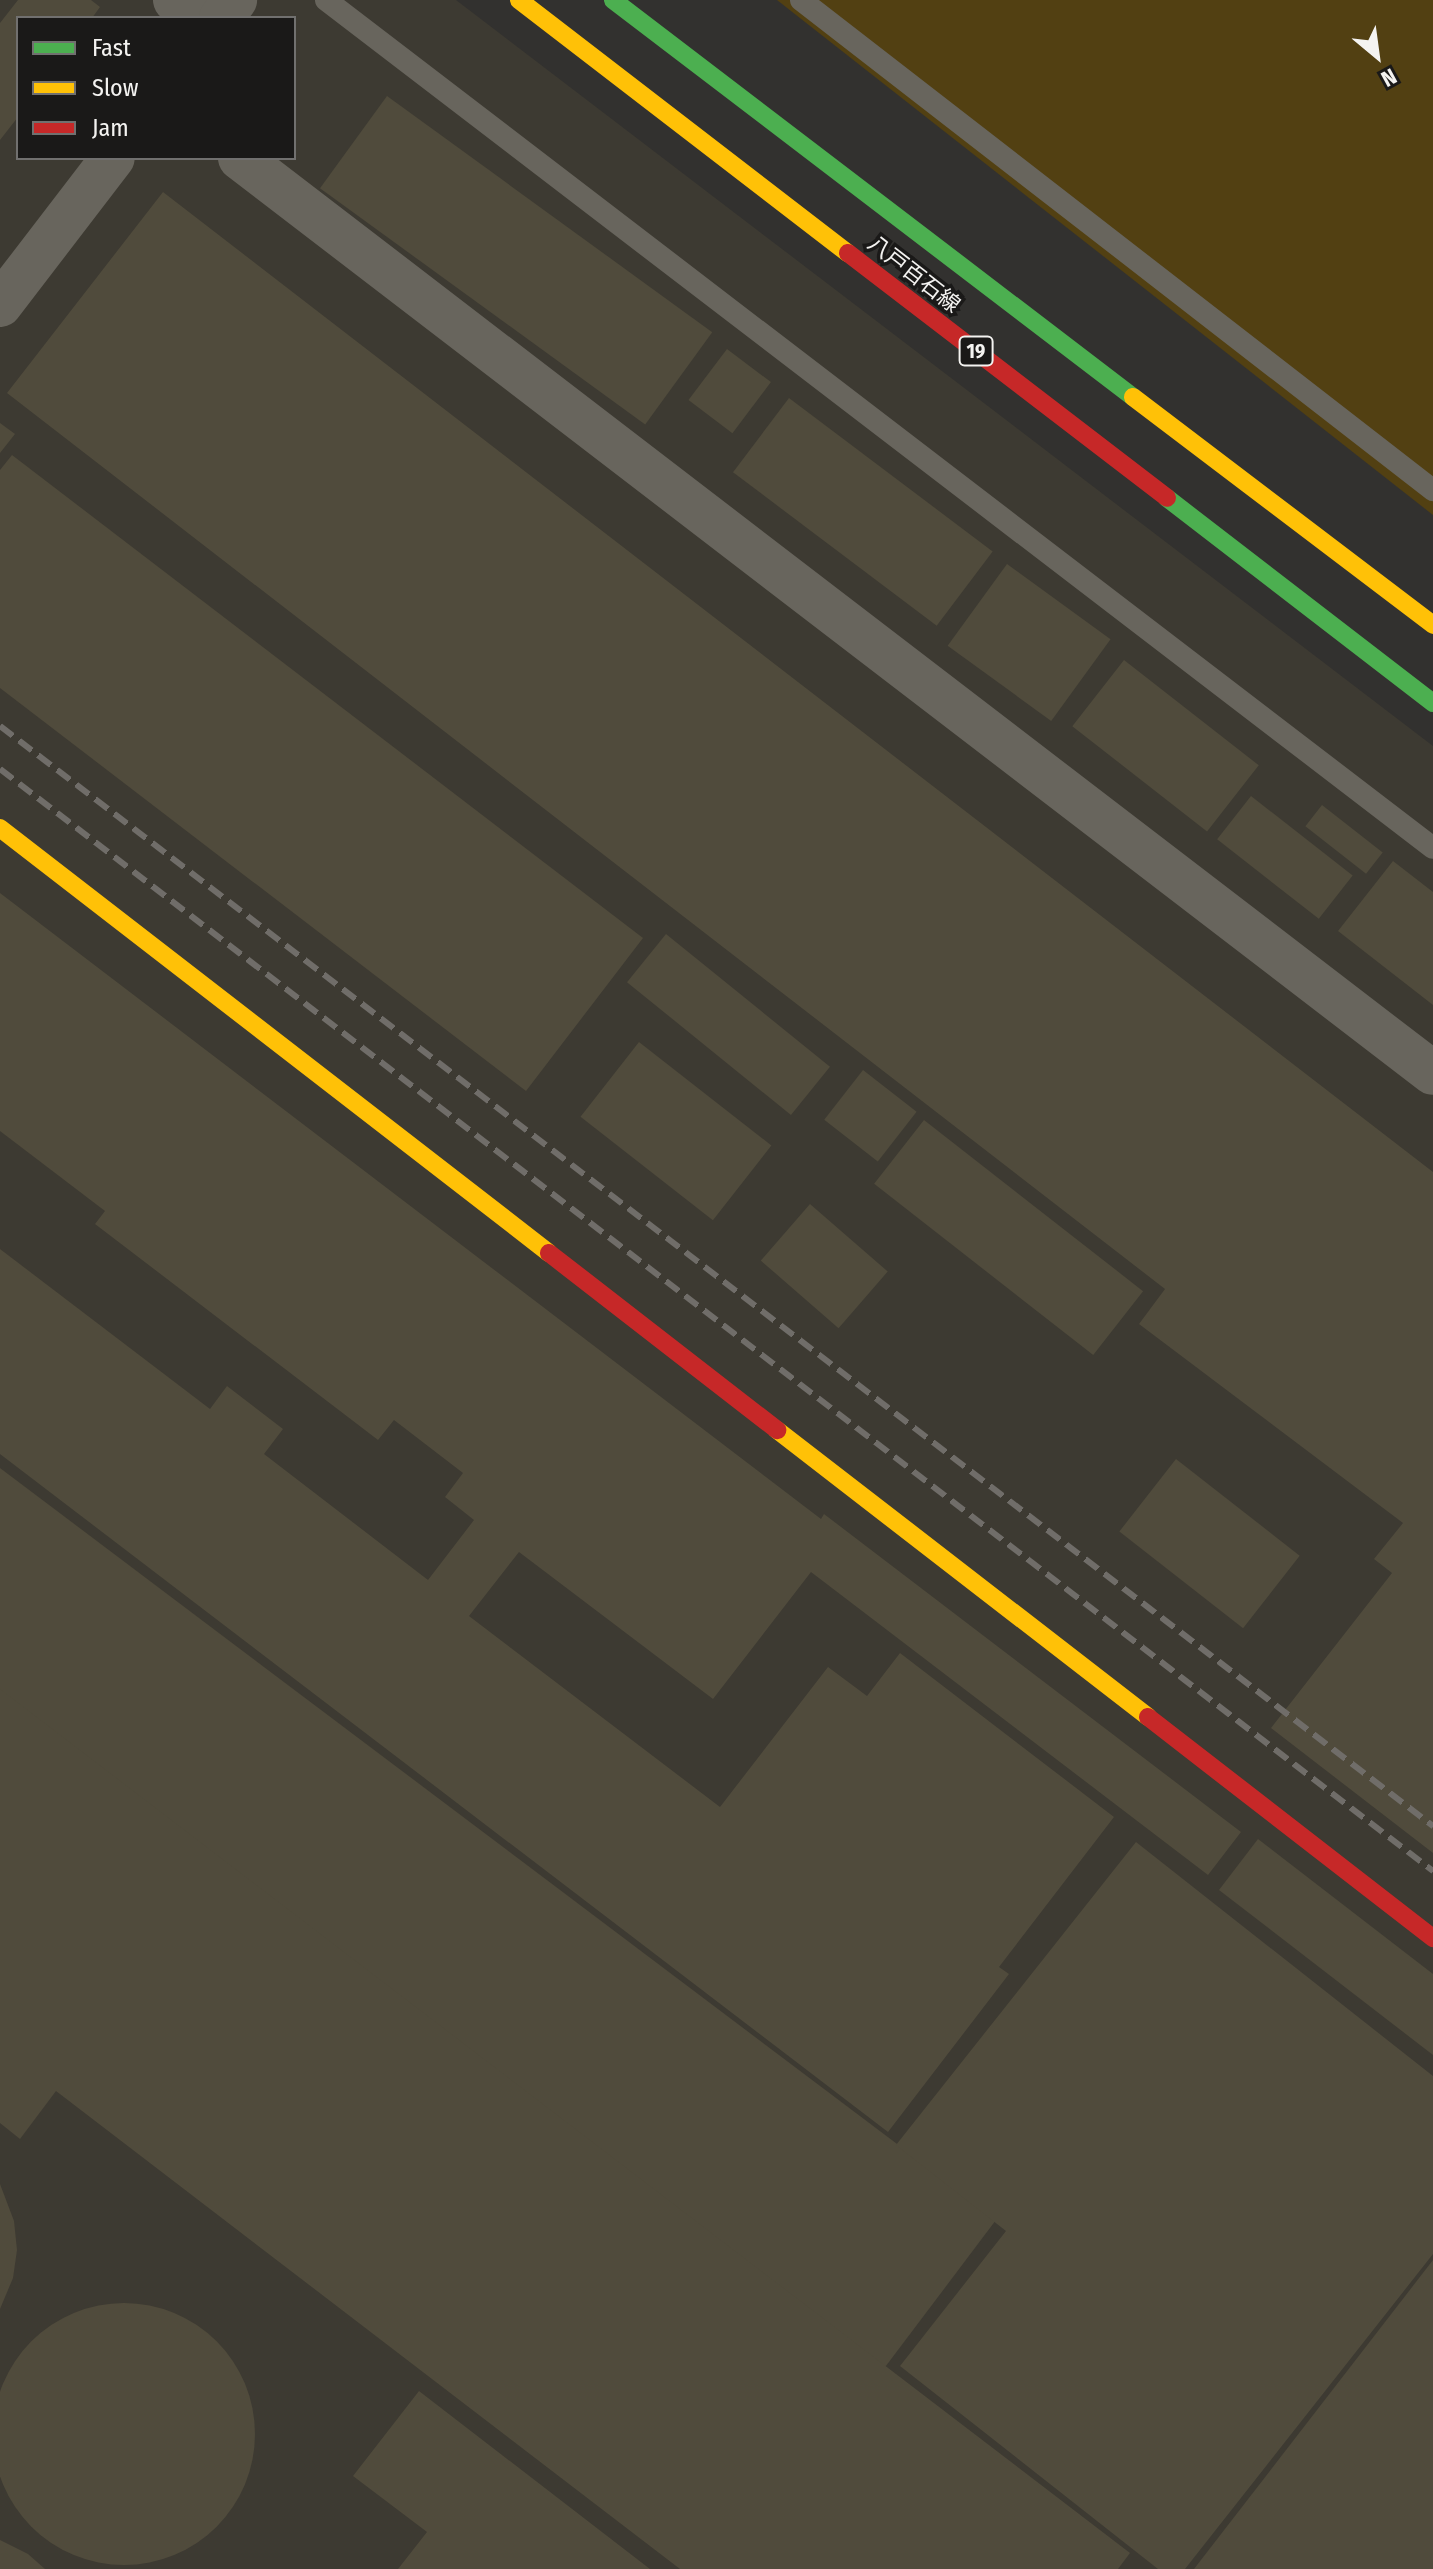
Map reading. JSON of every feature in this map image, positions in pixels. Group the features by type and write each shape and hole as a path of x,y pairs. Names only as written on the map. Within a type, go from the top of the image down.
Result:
{"main road":[{"name":"八戸百石線","path":"519,0 1433,703"},
{"name":"八戸百石線","path":"613,0 1433,625"},
{"path":"0,828 1433,1938"}],"street":[{"path":"175,0 196,16"},
{"path":"223,16 235,0"},
{"path":"0,305 111,160"},
{"path":"243,160 1433,1073"}],"lane":[{"path":"326,0 1433,848"},
{"path":"801,0 1433,490"}],"shaded area":[{"path":"0,0 456,0 1433,746 1433,2569 0,2569"},
{"path":"777,0 1433,0 1433,515"}],"building":[{"path":"18,0 91,0 100,7 93,16 16,16 16,120 0,140 0,23"},
{"path":"387,96 712,332 645,425 320,188"},
{"path":"163,192 1433,1172 1433,1853 1271,1728 1392,1573 1374,1559 1403,1523 1139,1324 1165,1289 7,393"},
{"path":"727,349 771,382 732,433 688,400"},
{"path":"789,398 993,551 937,626 733,472"},
{"path":"0,423 15,434 0,453"},
{"path":"12,455 643,938 526,1091 0,688 0,470"},
{"path":"1007,564 1111,639 1051,721 948,646"},
{"path":"1124,660 1259,765 1207,831 1072,726"},
{"path":"1251,796 1353,875 1319,919 1217,839"},
{"path":"1322,805 1383,852 1366,874 1305,826"},
{"path":"1393,861 1433,892 1433,1005 1338,931"},
{"path":"0,893 821,1519 824,1514 1241,1832 1208,1875 811,1572 713,1699 519,1552 469,1616 720,1807 828,1667 867,1696 900,1653 1114,1817 999,1967 1009,1974 888,2132 0,1454 0,1249 210,1409 227,1386 283,1429 264,1454 428,1580 474,1520 445,1497 463,1473 394,1420 378,1440 95,1224 105,1211 0,1131"},
{"path":"666,934 830,1067 791,1115 627,982"},
{"path":"639,1042 771,1145 713,1220 581,1117"},
{"path":"863,1070 917,1112 878,1162 824,1120"},
{"path":"924,1120 1143,1291 1093,1355 874,1184"},
{"path":"810,1204 888,1272 839,1328 761,1261"},
{"path":"1176,1459 1300,1556 1243,1628 1119,1531"},
{"path":"0,1468 997,2219 882,2372 0,1707"},
{"path":"0,1689 1130,2553 1118,2569 680,2569 56,2091 20,2139 0,2123"},
{"path":"1258,1839 1433,1974 1433,2055 1219,1890"},
{"path":"1136,1842 1433,2076 1433,2254 1185,2569 1158,2569 900,2366 1006,2231 896,2145"},
{"path":"0,2184 14,2221 17,2250 13,2278 0,2309"},
{"path":"1433,2260 1433,2569 1194,2569"},
{"path":"98,2305 150,2305 197,2325 217,2341 240,2372 253,2408 253,2460 233,2507 217,2527 197,2543 150,2563 98,2563 62,2550 31,2527 8,2496 -1,2472 -1,2396 8,2372 31,2341 51,2325"},
{"path":"419,2391 650,2569 398,2569 427,2532 353,2476"},
{"path":"0,2540 28,2554 45,2569 0,2569"}],"railway":[{"path":"0,726 1433,1826"},
{"path":"0,769 1433,1871"}],"traffic: fast":[{"path":"613,0 1133,397"},
{"path":"1167,498 1433,703"}],"traffic: slow":[{"path":"519,0 848,253"},
{"path":"1133,397 1433,625"},
{"path":"0,828 549,1253"},
{"path":"777,1430 1148,1717"}],"traffic: jam":[{"path":"848,253 1167,498"},
{"path":"549,1253 777,1430"},
{"path":"1148,1717 1433,1938"}]}
